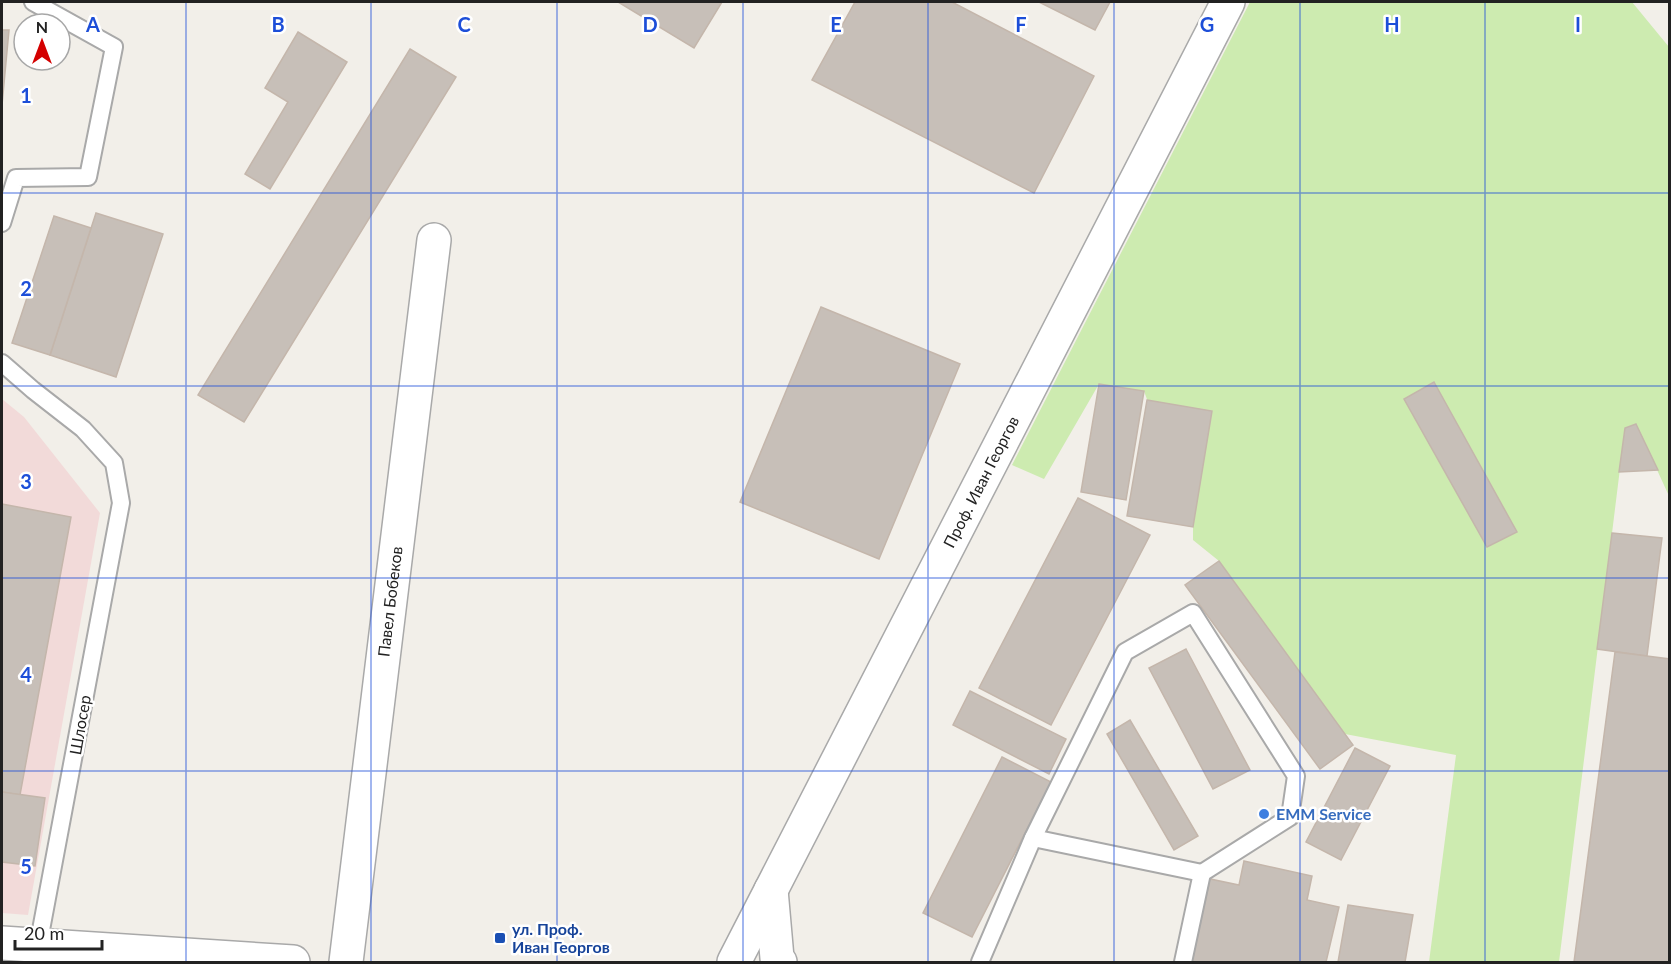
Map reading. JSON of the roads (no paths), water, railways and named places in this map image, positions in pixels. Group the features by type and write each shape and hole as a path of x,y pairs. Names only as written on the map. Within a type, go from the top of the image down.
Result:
{"street":[{"name":"Проф. Иван Георгов","path":"734,963 1228,2"},
{"name":"Павел Бобеков","path":"346,963 434,240"},
{"path":"771,890 777,958 780,963"},
{"path":"2,943 52,955 293,963"}],"lane":[{"path":"2,223 16,178 88,177 114,47 33,2"},
{"name":"Шлосер","path":"2,363 83,429 114,462 121,503 52,955"},
{"path":"980,963 1033,838 1125,652 1192,614 1296,776 1290,817 1202,873 1033,838"},
{"path":"1183,963 1202,873"}],"place":[{"name":"EMM Service","path":"1264,814"},
{"name":"ул. Проф. Иван Георгов","path":"500,938"}]}
